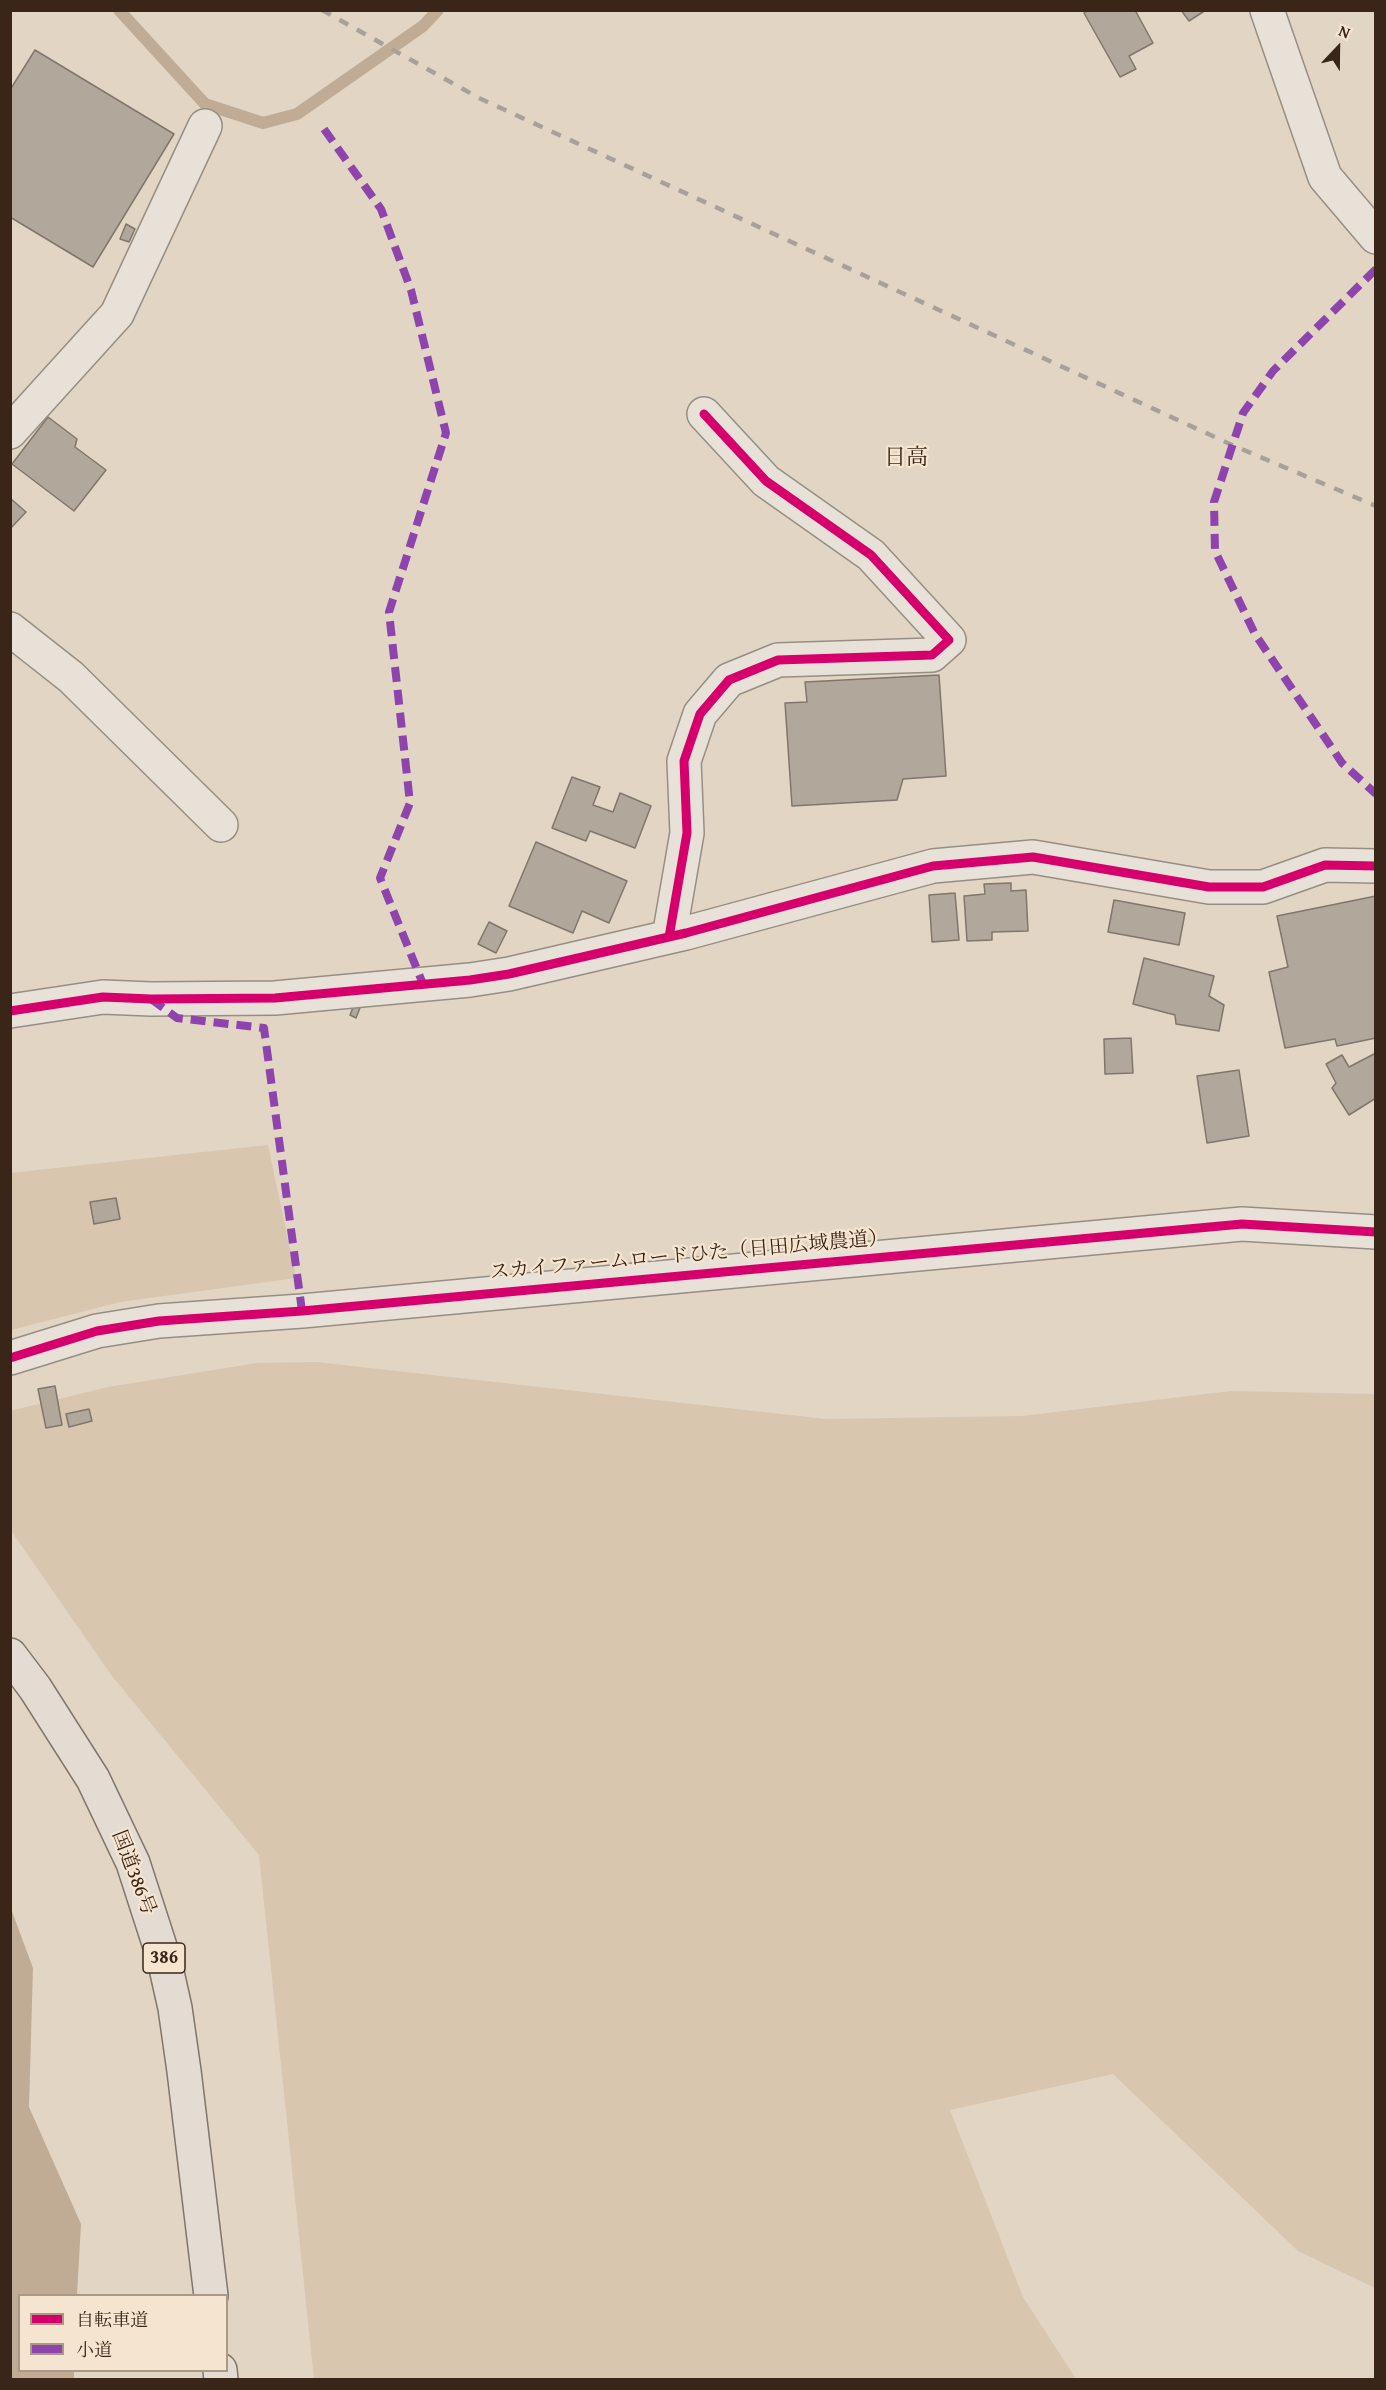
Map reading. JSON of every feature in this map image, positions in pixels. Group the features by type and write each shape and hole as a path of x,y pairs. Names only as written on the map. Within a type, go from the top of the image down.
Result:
{"highway":[{"name":"国道386号","path":"10,1655 35,1688 93,1779 133,1863 161,1949 175,2008 183,2061 211,2294"}],"street":[{"path":"1267,10 1325,177 1376,237"},
{"path":"10,432 117,314 205,126"},
{"path":"669,937 687,833 684,761 700,714 729,680 777,660 932,656 949,640 871,555 766,481 704,414"},
{"path":"10,629 71,677 220,825"},
{"path":"10,1011 103,997 275,998 470,980 509,974 669,937 933,866 1033,857 1209,887 1263,887 1325,865 1376,866"},
{"name":"スカイファームロードひた（日田広域農道）","path":"10,1358 97,1331 159,1321 302,1311 1242,1224 1376,1232"}],"shaded area":[{"path":"268,1145 296,1278 120,1302 11,1330 10,1173"},
{"path":"316,1362 826,1419 1022,1416 1231,1391 1375,1394 1375,2288 1298,2251 1113,2074 950,2110 1023,2297 1076,2379 314,2379 259,1855 112,1676 14,1535 10,1527 10,1411 108,1387 257,1363"},
{"path":"10,1906 33,1968 29,2107 81,2224 77,2294 18,2294 18,2372 74,2372 74,2379 11,2379"}],"building":[{"path":"1088,10 1135,10 1153,43 1129,56 1136,69 1120,77 1084,13"},
{"path":"1181,10 1206,10 1189,21"},
{"path":"35,50 174,134 93,267 10,217 10,90"},
{"path":"126,224 135,229 129,242 120,239"},
{"path":"48,417 77,439 75,447 106,470 74,511 12,464"},
{"path":"10,498 26,512 10,529"},
{"path":"939,675 946,776 903,779 897,800 792,806 785,703 807,702 805,682"},
{"path":"572,777 600,787 593,805 613,812 620,793 651,806 635,848 590,831 586,841 552,828"},
{"path":"536,842 627,881 609,923 582,911 573,933 509,906"},
{"path":"1011,883 1011,891 1026,890 1028,931 992,932 992,940 967,941 964,896 985,894 984,884"},
{"path":"955,893 959,940 932,942 929,895"},
{"path":"1376,896 1376,1038 1337,1046 1335,1039 1285,1048 1269,972 1288,967 1277,916"},
{"path":"1114,900 1185,913 1179,945 1108,932"},
{"path":"489,922 507,931 496,953 478,944"},
{"path":"1144,958 1214,976 1209,996 1224,1005 1219,1031 1176,1024 1175,1015 1133,1004"},
{"path":"354,1005 360,1008 356,1018 350,1015"},
{"path":"1131,1038 1133,1073 1105,1074 1104,1039"},
{"path":"1376,1053 1376,1098 1349,1115 1332,1088 1336,1083 1326,1064 1342,1055 1349,1067"},
{"path":"1239,1070 1249,1136 1207,1143 1197,1076"},
{"path":"116,1198 120,1219 94,1224 90,1202"},
{"path":"55,1386 62,1425 46,1428 38,1389"},
{"path":"89,1409 92,1421 69,1427 66,1414"}],"waterway":[{"path":"119,10 205,104 263,123 297,114 423,26 438,10"}],"railway":[{"path":"322,10 479,98 1232,445 1376,506"}],"marked path":[{"path":"324,129 381,209 411,290 446,433 389,612 410,803 380,878 423,984"},
{"path":"1376,269 1273,371 1243,413 1214,502 1215,551 1255,634 1342,763 1376,794"},
{"path":"151,999 177,1018 264,1028 302,1311"}],"cycle path":[{"path":"669,937 687,833 684,761 700,714 729,680 778,660 932,655 949,640 871,555 766,481 704,414"},
{"path":"10,1011 103,997 275,998 470,980 509,974 686,933 933,866 1033,857 1209,887 1263,887 1325,865 1376,866"},
{"path":"10,1358 97,1331 159,1321 302,1311 1242,1224 1376,1232"}],"district":[{"name":"日高","path":"906,458"}]}
